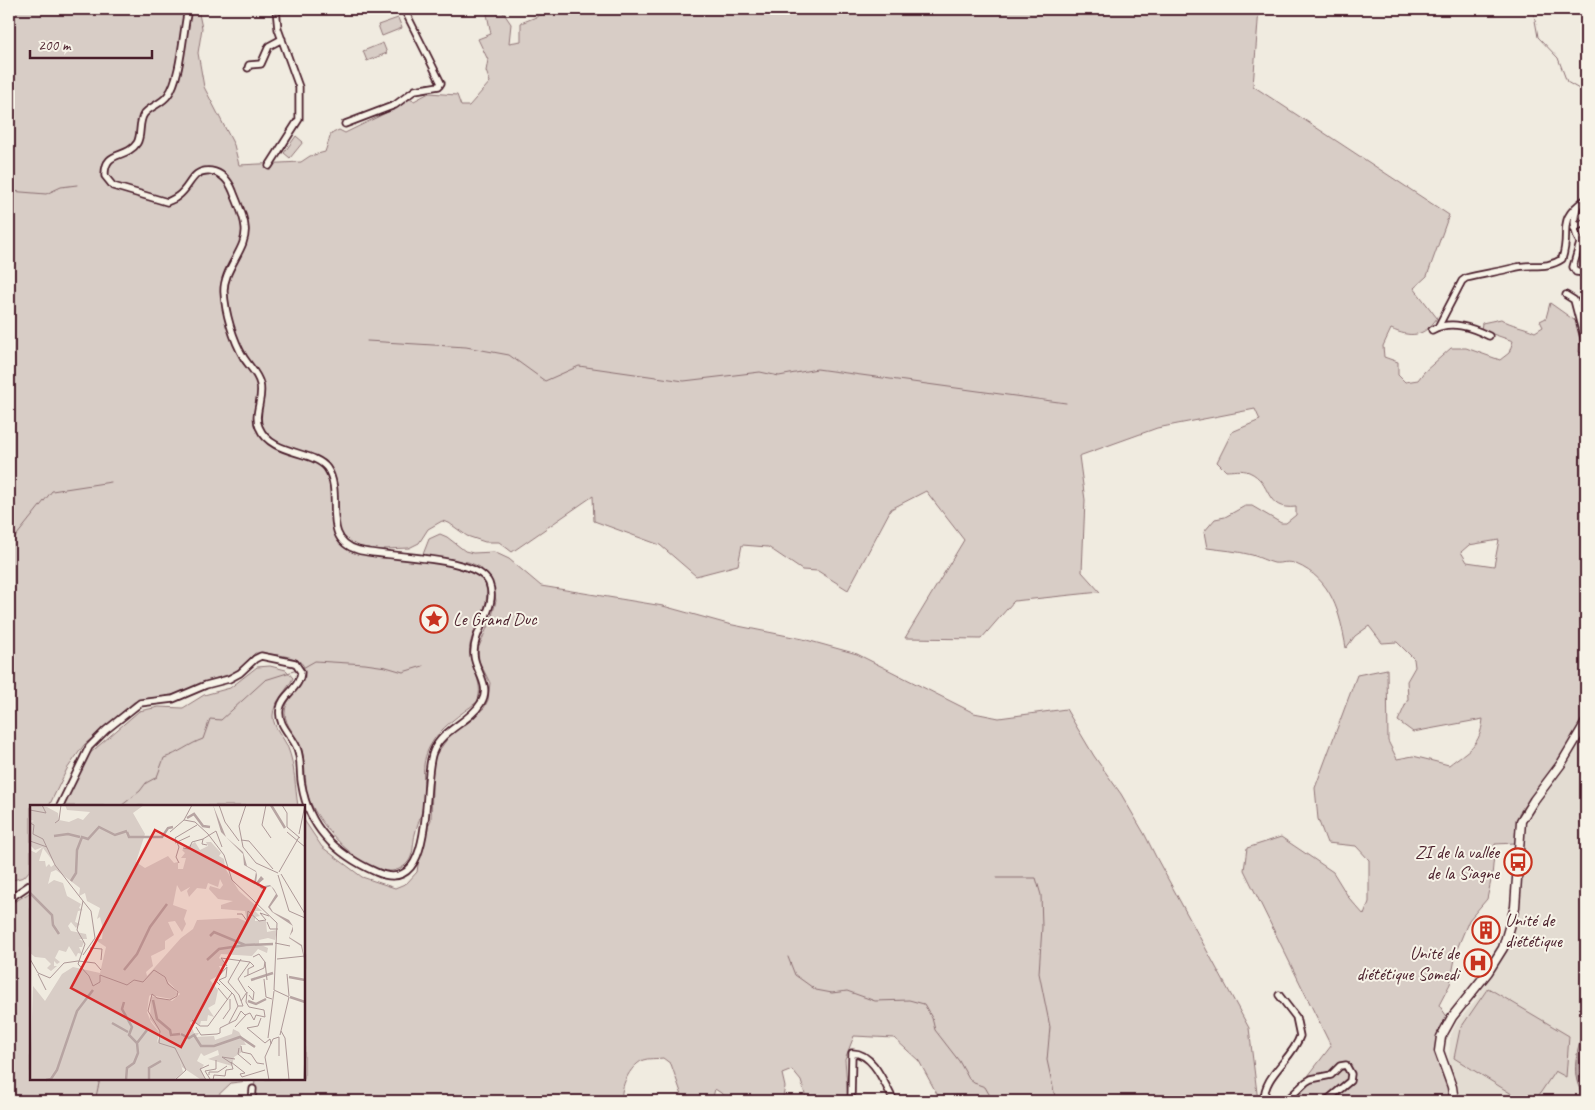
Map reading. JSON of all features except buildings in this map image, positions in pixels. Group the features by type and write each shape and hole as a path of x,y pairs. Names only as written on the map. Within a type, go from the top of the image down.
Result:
{"main road":[{"path":"1454,1101 1452,1087 1440,1051 1441,1036 1452,1017 1488,972 1504,948 1514,913 1522,821 1534,800 1561,764 1586,722"}],"street":[{"path":"60,805 89,748 129,710 140,703 173,699 206,685 229,678 240,673 255,659 269,657 295,663 301,672 299,684 282,703 280,716 282,724 298,750 304,795 317,828 338,850 372,870 392,876 408,870 415,861 426,820 429,766 434,748 446,733 473,711 483,700 484,684 474,654 492,594 486,577 469,566 369,553 349,546 338,533 332,480 325,466 314,458 280,447 266,437 258,424 261,387 240,349 224,294 227,274 245,235 243,217 230,184 220,174 207,171 194,175 179,196 167,202 113,186 105,176 105,166 111,158 132,149 137,143 140,122 144,113 162,102 171,90 188,9"},
{"path":"269,166 299,119 299,87 278,29 276,9"},
{"path":"345,124 395,105 414,90 439,86 441,83 404,9"},
{"path":"248,68 249,65 254,63 261,64 269,46 282,39"},
{"path":"1489,336 1476,329 1455,324 1435,329 1462,281 1466,278 1503,272 1512,268 1539,268 1562,259 1566,218 1586,199"},
{"path":"1578,205 1574,228 1580,244 1586,250"},
{"path":"1574,228 1586,222"},
{"path":"1580,244 1573,266 1576,272 1586,273"},
{"path":"1566,295 1574,300 1585,343"},
{"path":"1579,303 1586,302"},
{"path":"9,898 30,885"},
{"path":"1264,1101 1267,1083 1286,1059 1300,1036 1296,1017 1278,995"},
{"path":"851,1101 852,1054 863,1055 877,1072 894,1101"},
{"path":"1286,1101 1306,1082 1331,1075 1340,1066 1346,1065 1351,1074 1350,1081 1326,1101"},
{"path":"252,1089 252,1101"}],"shaded area":[{"path":"9,9 198,9 202,28 198,53 204,87 234,145 239,165 301,162 310,156 325,152 331,134 339,130 345,133 400,106 409,99 414,101 429,93 457,95 461,106 469,106 490,82 486,71 488,60 478,39 491,34 486,9 501,9 511,24 509,43 521,41 521,23 556,9 1259,9 1253,86 1449,215 1427,276 1414,288 1437,318 1427,329 1417,334 1405,334 1391,329 1383,346 1384,357 1398,362 1398,375 1405,382 1418,380 1424,372 1451,348 1466,348 1500,360 1509,353 1513,341 1481,330 1482,323 1501,319 1535,332 1543,327 1540,321 1546,318 1550,303 1581,325 1579,352 1586,354 1586,714 1556,764 1519,813 1515,843 1495,844 1492,876 1487,899 1469,920 1457,949 1450,984 1439,1005 1448,1018 1438,1034 1435,1048 1450,1101 1289,1101 1331,1046 1244,870 1247,848 1281,837 1333,872 1349,898 1364,915 1369,902 1369,860 1356,846 1327,843 1318,819 1315,788 1357,675 1387,669 1388,741 1397,759 1413,756 1449,765 1468,751 1476,742 1483,719 1413,732 1398,721 1408,699 1407,681 1415,667 1414,659 1397,642 1382,643 1369,626 1355,636 1346,648 1341,622 1332,598 1326,588 1308,570 1293,563 1274,563 1255,556 1207,548 1204,532 1215,519 1225,517 1245,506 1252,506 1281,523 1286,523 1296,515 1296,507 1278,505 1257,477 1249,472 1226,471 1217,462 1232,432 1260,420 1255,409 1157,428 1079,456 1085,500 1082,572 1100,592 1014,601 981,639 905,638 964,540 926,491 891,509 848,590 818,571 802,570 768,547 742,545 738,565 696,576 660,545 594,521 593,496 512,552 499,542 485,542 467,536 449,523 442,521 428,529 419,543 409,548 384,549 380,556 465,566 483,577 487,596 470,645 471,659 479,687 477,702 445,727 430,746 425,760 422,809 411,857 405,865 389,871 375,868 360,860 346,849 321,821 308,796 301,747 289,727 285,713 287,703 305,677 303,665 299,661 288,657 255,653 235,673 209,680 181,693 134,702 84,745 67,769 49,805 30,805 30,870 24,877 9,881","holes":["1499,540 1494,566 1467,562 1461,552 1469,545"]},
{"path":"398,18 402,28 382,36 378,25"},
{"path":"383,43 387,53 367,61 363,51"},
{"path":"296,136 303,142 290,158 284,153"},
{"path":"440,534 465,551 473,553 494,552 509,559 541,586 663,606 728,624 803,639 857,654 974,713 999,718 1066,709 1145,835 1249,1028 1258,1101 932,1101 937,1094 919,1061 894,1038 854,1036 845,1059 848,1100 807,1101 801,1081 792,1070 782,1074 785,1087 782,1101 733,1101 715,1089 712,1101 684,1101 671,1064 663,1058 643,1060 634,1067 626,1078 622,1090 622,1101 253,1101 255,1080 305,1080 305,822 322,847 362,877 395,888 407,883 417,872 422,837 431,820 433,759 450,735 484,708 488,700 490,683 479,661 478,649 492,616 496,601 493,584 480,567 468,562 422,557 429,539"},
{"path":"270,666 286,670 293,678 275,705 273,720 290,755 298,805 63,805 88,755 139,711 159,707 183,708 204,695 230,688 257,667"},
{"path":"1584,735 1586,736 1586,1024 1575,1068 1586,1101 1460,1101 1457,1085 1449,1064 1450,1037 1457,1022 1474,1003 1500,960 1512,935 1519,909 1525,829 1537,804 1564,768"},
{"path":"30,893 30,1080 255,1080 231,1083 212,1101 9,1101 9,905"},
{"path":"1488,988 1569,1036 1566,1077 1555,1071 1535,1101 1523,1101 1454,1058 1460,1029"}],"water":[{"path":"1586,1024 1586,1098 1580,1090 1577,1081 1576,1062 1577,1052"}],"waterway":[{"path":"1533,9 1538,37 1558,58 1567,82 1586,93"},
{"path":"9,191 46,194 61,187 77,185"},
{"path":"367,341 466,347 509,355 545,381 579,366 684,381 760,372 779,376 817,369 1066,403"},
{"path":"9,545 52,491 111,482"},
{"path":"301,669 315,661 365,664 403,672 423,666"},
{"path":"122,805 140,791 146,783 157,777 164,758 203,739 210,719 221,720 265,680 297,670"},
{"path":"997,878 1036,878 1041,895 1042,927 1039,973 1050,1027 1047,1060 1056,1101"},
{"path":"788,957 795,975 816,990 832,993 847,991 875,1001 909,1000 924,1004 932,1018 935,1030 959,1061 969,1079 985,1087 993,1101"},
{"path":"95,1101 100,1080"}],"place":[{"name":"Le Grand Duc","path":"434,619"},
{"name":"ZI de la vallée de la Siagne","path":"1518,862"},
{"name":"Unité de diététique","path":"1486,930"},
{"name":"Unité de diététique Somedi","path":"1478,963"}]}
